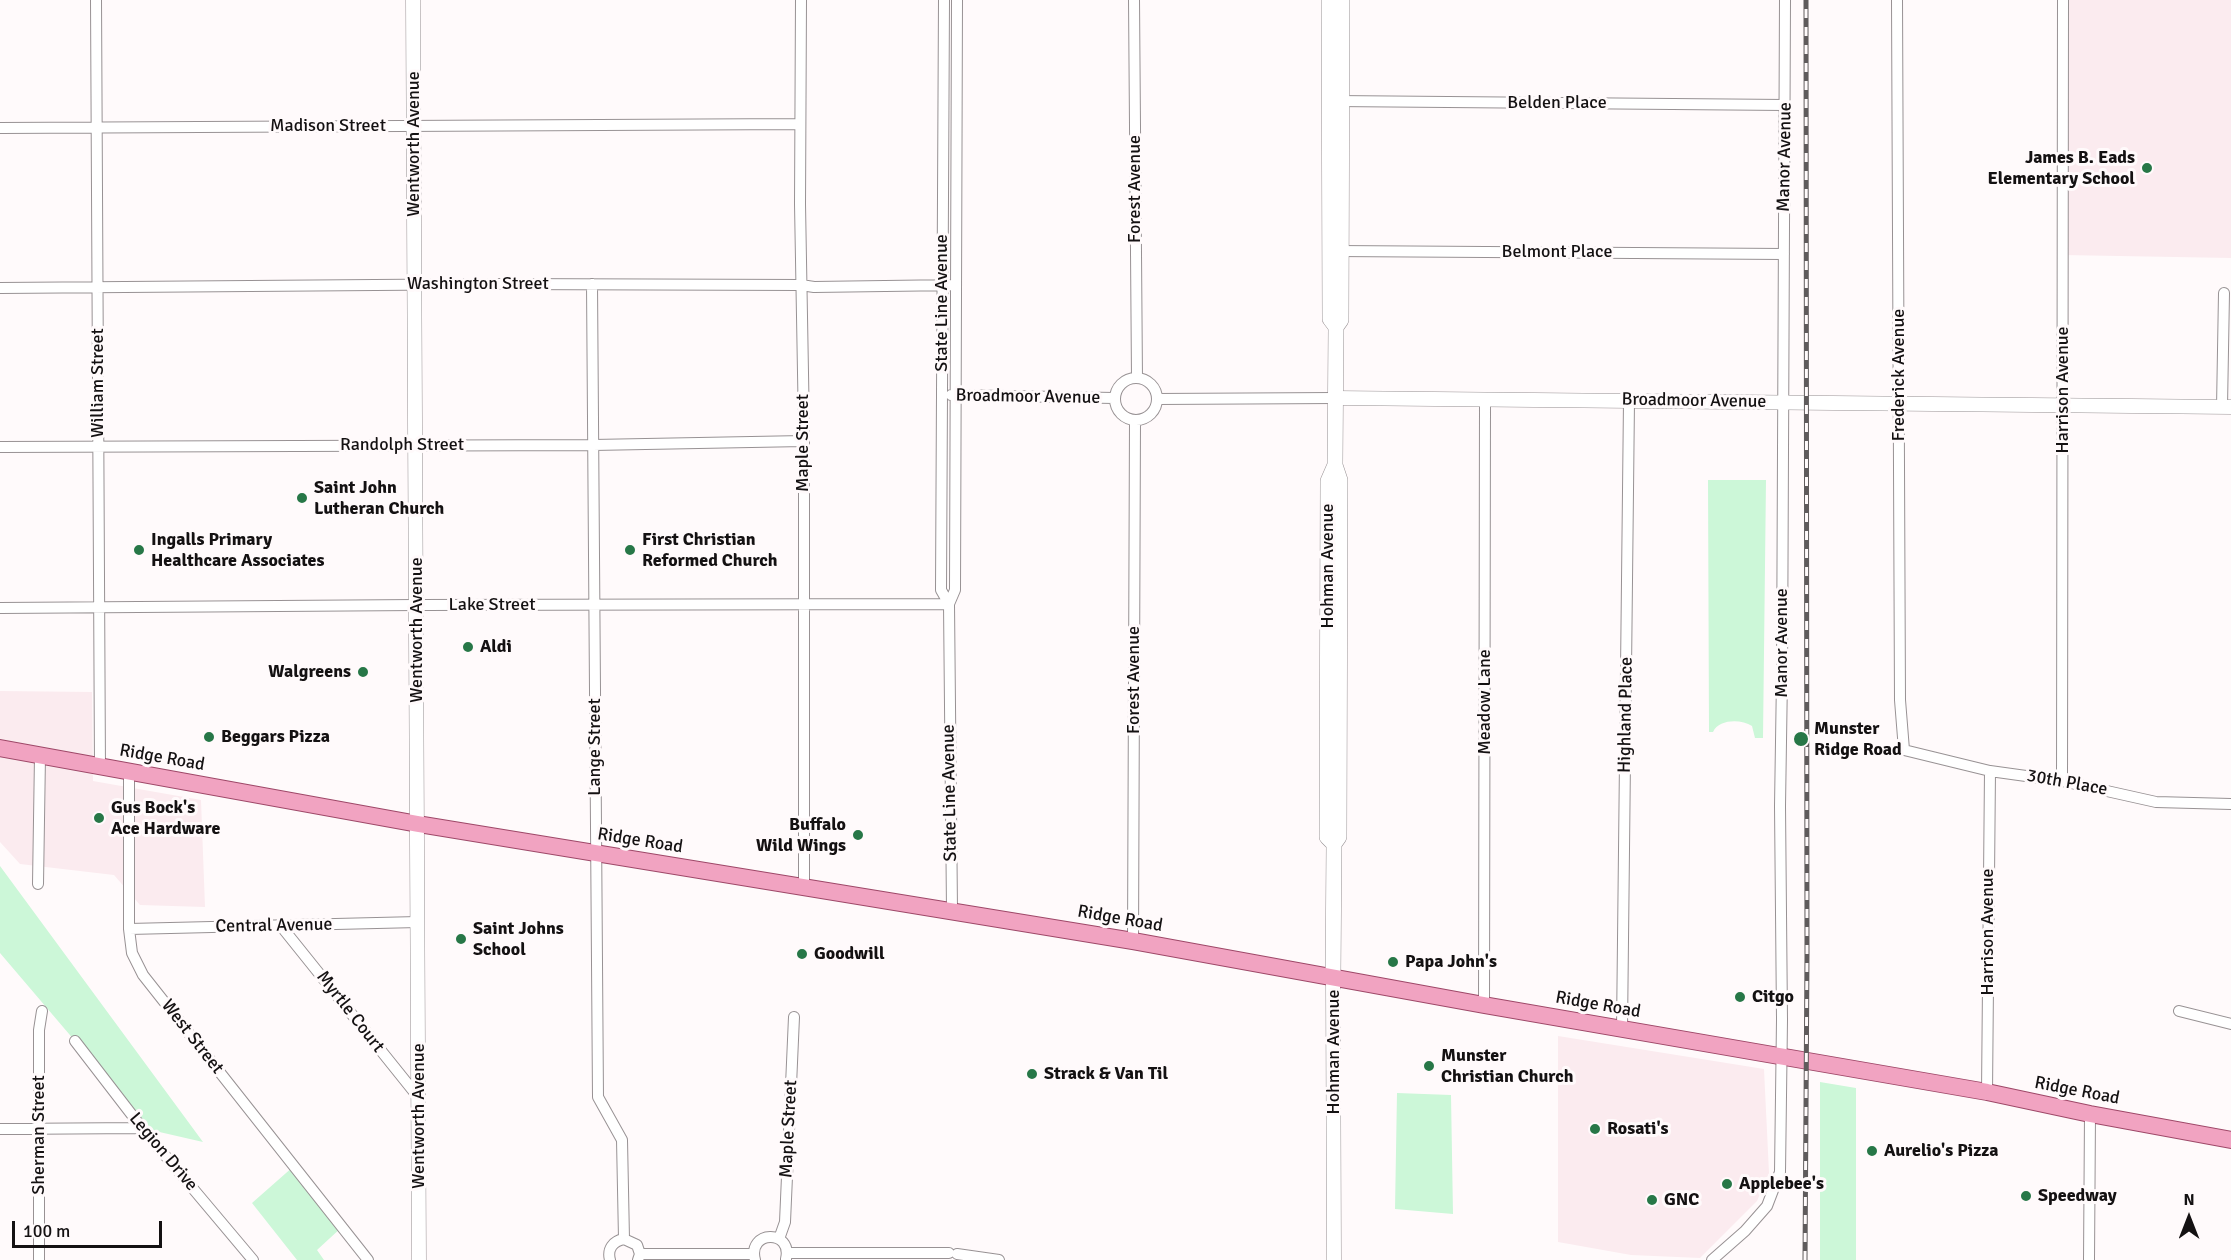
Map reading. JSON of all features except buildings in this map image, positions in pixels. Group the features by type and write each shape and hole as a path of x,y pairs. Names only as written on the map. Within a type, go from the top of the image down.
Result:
{"main road":[{"name":"Hohman Avenue","path":"1329,0 1335,101 1335,251 1330,319 1336,327 1335,465 1328,481 1327,837 1334,844 1333,978"},
{"name":"Hohman Avenue","path":"1335,101 1342,0"},
{"name":"Ridge Road","path":"0,748 418,824 1133,941 1782,1058 1987,1092 2231,1140"}],"street":[{"name":"William Street","path":"96,0 100,767"},
{"name":"Wentworth Avenue","path":"413,0 419,1260"},
{"name":"Maple Street","path":"801,0 804,887"},
{"name":"State Line Avenue","path":"944,0 941,590 949,604"},
{"name":"State Line Avenue","path":"951,910 949,604 955,590 957,0"},
{"name":"Forest Avenue","path":"1134,0 1137,378"},
{"name":"Manor Avenue","path":"1712,1260 1745,1231 1767,1206 1780,1172 1785,0"},
{"name":"Frederick Avenue","path":"1897,0 1900,700 1904,750"},
{"name":"Harrison Avenue","path":"2062,781 2063,0"},
{"path":"943,64 956,63"},
{"name":"Belden Place","path":"1335,101 1785,105"},
{"name":"Madison Street","path":"0,128 800,124"},
{"name":"Belmont Place","path":"1335,251 1784,254"},
{"name":"Washington Street","path":"0,288 592,284 801,285 814,287 956,285"},
{"name":"Lange Street","path":"592,284 598,1096 622,1140 624,1239"},
{"path":"2224,293 2227,407"},
{"path":"1137,378 1143,379 1153,387 1157,399 1151,414 1135,420 1123,416 1118,411 1114,398 1124,381 1137,378"},
{"name":"Broadmoor Avenue","path":"942,395 1114,398"},
{"name":"Broadmoor Avenue","path":"1157,399 1335,398 2227,407"},
{"name":"Meadow Lane","path":"1484,1005 1485,400"},
{"name":"Highland Place","path":"1623,1029 1629,401"},
{"name":"Forest Avenue","path":"1133,941 1135,420"},
{"name":"Randolph Street","path":"0,447 593,445 804,441"},
{"name":"Lake Street","path":"0,608 949,604"},
{"name":"30th Place","path":"1904,750 1989,771 2062,781 2157,802 2231,804"},
{"path":"38,884 40,756"},
{"name":"Harrison Avenue","path":"1987,1092 1989,771"},
{"name":"West Street","path":"129,772 129,928 132,954 142,975 368,1260"},
{"name":"Central Avenue","path":"129,928 418,922"},
{"name":"Myrtle Court","path":"281,926 419,1098"},
{"name":"Hohman Avenue","path":"1333,978 1334,1260"},
{"name":"Sherman Street","path":"39,1260 39,1030 42,1011"},
{"path":"2179,1011 2231,1024"},
{"name":"Maple Street","path":"779,1239 784,1222 794,1017"},
{"name":"Legion Drive","path":"75,1041 142,1128 253,1260"},
{"path":"2089,1260 2090,1114"},
{"path":"0,1129 142,1128"},
{"path":"610,1260 611,1246 624,1239 629,1239 637,1245 639,1257 754,1257 756,1245 762,1239 770,1237 779,1239 785,1245 786,1257 953,1254 999,1260"}],"shaded area":[{"name":"James B. Eads Elementary School","path":"2063,0 2231,0 2231,258 2063,255"},
{"path":"0,691 92,692 93,781 201,800 205,907 140,905 114,875 20,864 0,842"},
{"path":"1558,1036 1764,1069 1769,1173 1757,1201 1700,1258 1631,1255 1558,1242"}],"green space":[{"path":"1708,480 1766,480 1763,738 1755,738 1752,726 1736,721 1720,725 1713,732 1709,732"},
{"path":"0,866 203,1142 142,1128 75,1041 0,953"},
{"path":"1820,1082 1856,1088 1856,1260 1820,1260"},
{"path":"1397,1093 1451,1095 1453,1214 1395,1209"},
{"path":"294,1166 342,1227 317,1250 324,1260 297,1260 252,1203"}],"railway":[{"path":"1805,1260 1806,0"}],"place":[{"name":"James B. Eads Elementary School","path":"2147,168"},
{"name":"Saint John Lutheran Church","path":"302,498"},
{"name":"Ingalls Primary Healthcare Associates","path":"139,550"},
{"name":"First Christian Reformed Church","path":"630,550"},
{"name":"Aldi","path":"468,647"},
{"name":"Walgreens","path":"363,672"},
{"name":"Beggars Pizza","path":"209,737"},
{"name":"Munster Ridge Road","path":"1801,739"},
{"name":"Gus Bock's Ace Hardware","path":"99,818"},
{"name":"Buffalo Wild Wings","path":"858,835"},
{"name":"Saint Johns School","path":"461,939"},
{"name":"Goodwill","path":"802,954"},
{"name":"Papa John's","path":"1393,962"},
{"name":"Citgo","path":"1740,997"},
{"name":"Munster Christian Church","path":"1429,1066"},
{"name":"Strack & Van Til","path":"1032,1074"},
{"name":"Rosati's","path":"1595,1129"},
{"name":"Aurelio's Pizza","path":"1872,1151"},
{"name":"Applebee's","path":"1727,1184"},
{"name":"Speedway","path":"2026,1196"},
{"name":"GNC","path":"1652,1200"}]}
